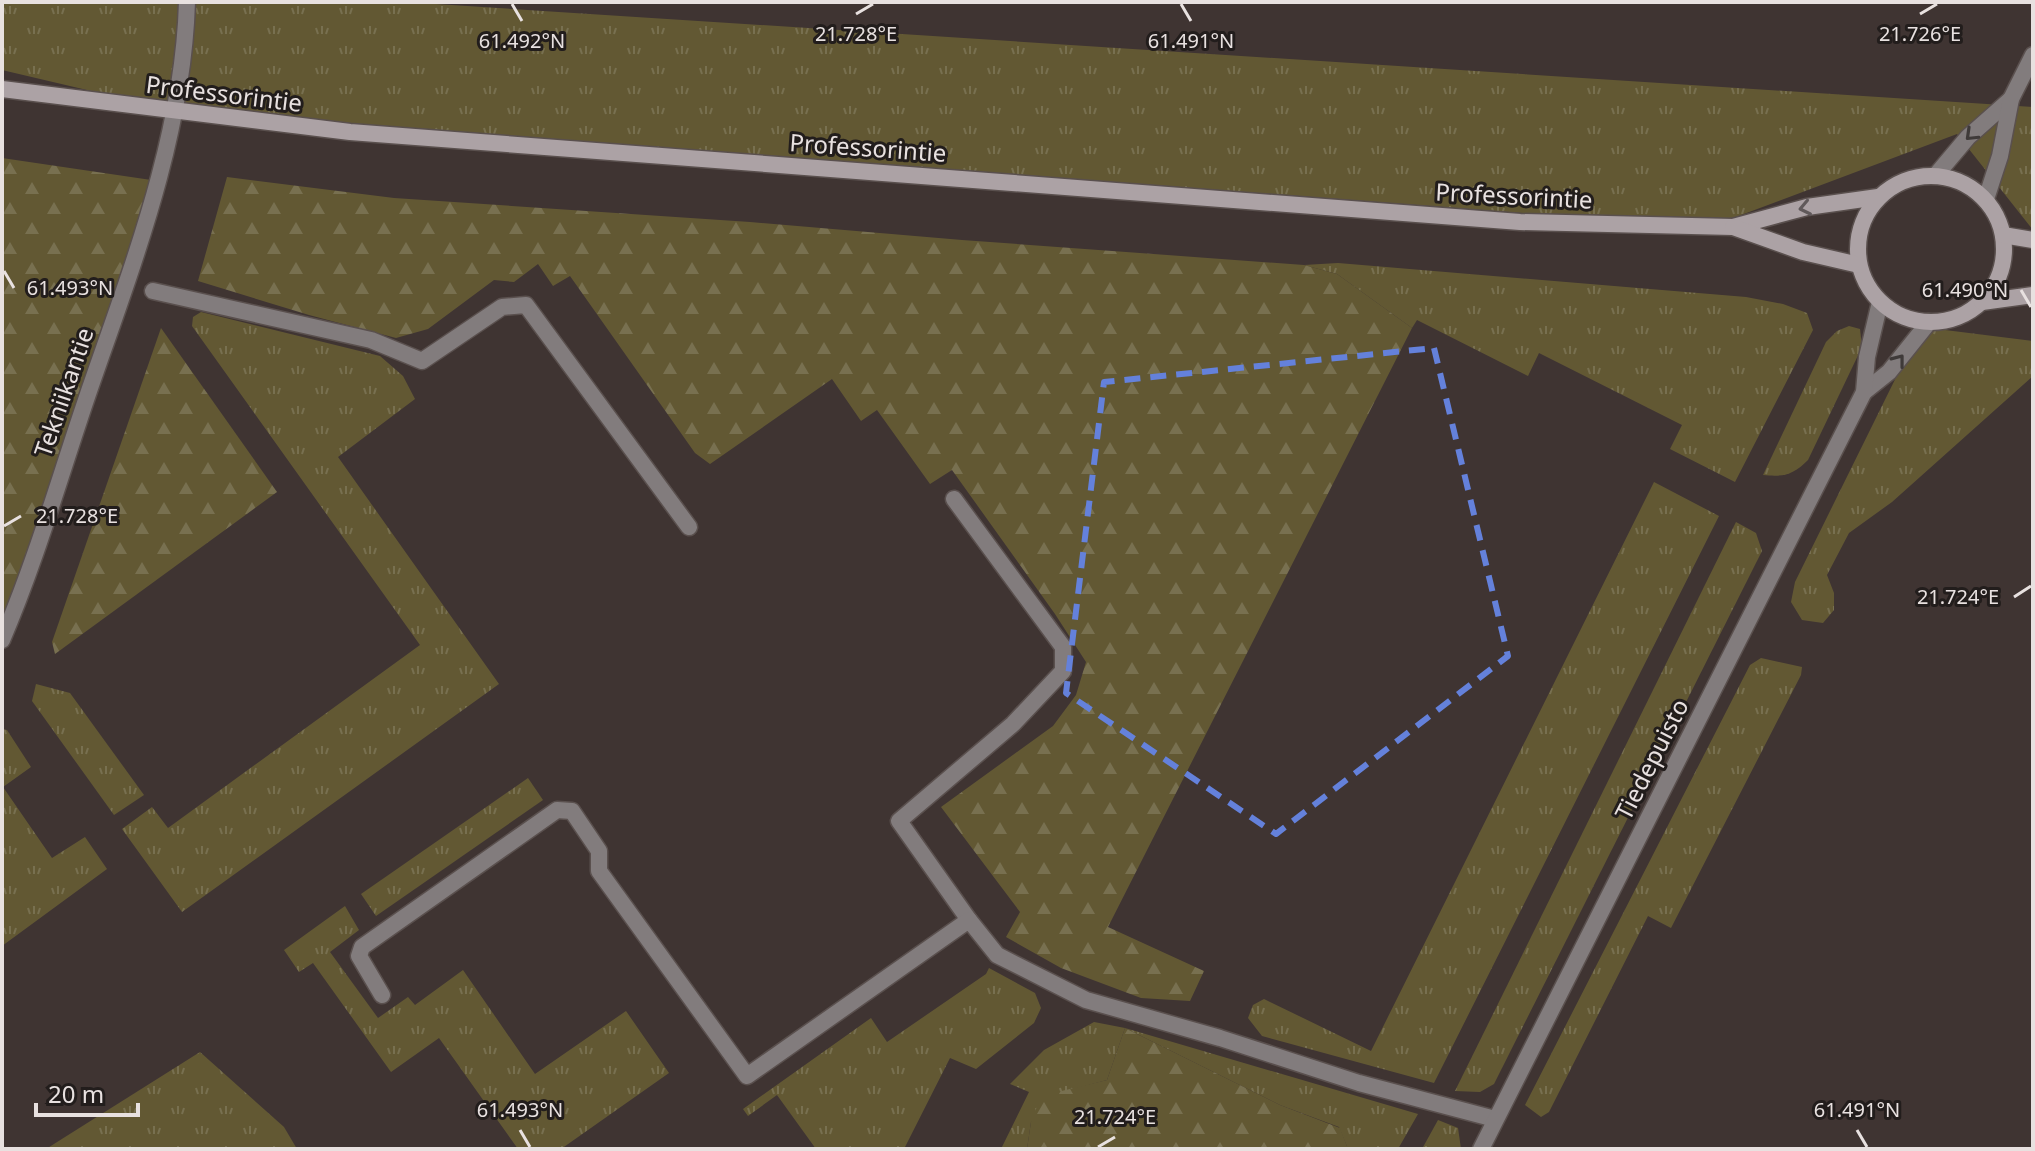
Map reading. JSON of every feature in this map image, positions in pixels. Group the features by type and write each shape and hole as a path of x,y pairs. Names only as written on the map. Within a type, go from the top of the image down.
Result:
{"main road":[{"name":"Professorintie","path":"2,89 350,132 1520,222 1733,227 1807,207 1878,197"},
{"path":"1982,302 2001,271 2003,235 1997,216 1986,199 1963,182 1936,175 1905,179 1878,197 1860,228 1859,265 1867,285 1880,302 1903,317 1929,322 1958,317 1982,302 2033,295"},
{"name":"Professorintie","path":"1733,227 1803,252 1859,265"},
{"path":"2003,235 2033,240"}],"street":[{"name":"Tekniikantie","path":"2,640 7,616 133,263 168,148 186,35 187,2"},
{"path":"1986,199 2000,156 2011,99 2033,55"},
{"path":"1936,175 1968,137 2011,99"},
{"path":"153,291 371,340 422,361 502,307 526,305 689,527"},
{"name":"Tiedepuisto","path":"1481,1149 1864,392 1867,357 1880,302"},
{"name":"Tiedepuisto","path":"1864,392 1889,372 1929,322"},
{"path":"954,499 1063,647 1063,671 1023,714 899,821 997,955 1086,1000 1220,1038 1359,1083 1495,1119"},
{"path":"382,995 359,956 362,947 557,810 572,811 599,851 599,871 747,1076 969,920"}],"highlighted area":[{"path":"1434,348 1508,656 1276,834 1066,693 1104,382"}],"green space":[{"path":"2,2 405,2 2033,107 2033,230 1957,134 1709,227 176,111 2,70"},
{"path":"2,158 158,181 2,628"},
{"path":"227,177 394,198 1304,265 1337,274 1412,328 1108,927 1204,971 1190,1001 1141,998 1061,968 1006,937 1020,912 941,807 1053,726 1076,695 1086,662 952,470 930,484 877,410 861,421 832,379 710,464 695,453 570,276 553,286 538,264 514,282 494,280 428,329 396,338 198,281"},
{"path":"1338,263 1746,297 1783,304 1807,313 1813,330 1735,482 1670,449 1682,425 1539,353 1528,376 1417,320 1412,328 1337,274 1304,265"},
{"path":"201,312 380,356 403,376 415,399 338,457 499,684 182,912 122,829 152,807 168,828 420,645 192,326 193,317"},
{"path":"1849,326 1860,329 1862,347 1808,460 1788,474 1763,475 1826,342 1837,331"},
{"path":"161,328 277,492 55,654 52,642"},
{"path":"1937,329 2033,341 2033,376 1892,502 1849,533 1827,575 1834,593 1834,610 1823,623 1802,620 1791,602 1795,582 1915,339"},
{"path":"1654,482 1719,516 1434,1083 1262,1036 1248,1018 1253,1005 1264,999 1371,1051"},
{"path":"1736,522 1756,533 1762,551 1494,1084 1480,1092 1455,1091"},
{"path":"1761,658 1802,667 1801,675 1671,928 1648,916 1549,1112 1541,1117 1525,1105 1750,665"},
{"path":"36,684 70,693 144,795 114,815 32,701"},
{"path":"2,729 7,730 31,767 3,787 52,858 85,837 107,869 2,946"},
{"path":"528,778 543,800 376,916 361,894"},
{"path":"345,906 359,930 330,952 378,1018 408,997 415,1005 463,970 535,1074 626,1011 669,1073 561,1149 518,1149 439,1038 391,1072 313,963 299,972 284,950"},
{"path":"989,968 1035,993 1041,1008 1034,1023 976,1069 950,1058 904,1149 816,1149 777,1095 748,1116 743,1109 871,1018 887,1042 986,974"},
{"path":"1094,1022 1125,1028 1107,1080 1077,1088 1031,1122 1027,1149 1001,1149 1029,1092 1010,1084 1044,1050"},
{"path":"1125,1028 1418,1114 1398,1149 1348,1149 1339,1127 1280,1105"},
{"path":"1125,1028 1280,1105 1340,1128 1348,1149 1027,1149 1031,1122 1041,1096 1107,1080"},
{"path":"200,1052 284,1127 297,1149 46,1149"},
{"path":"1438,1120 1458,1128 1461,1149 1422,1149"}]}
